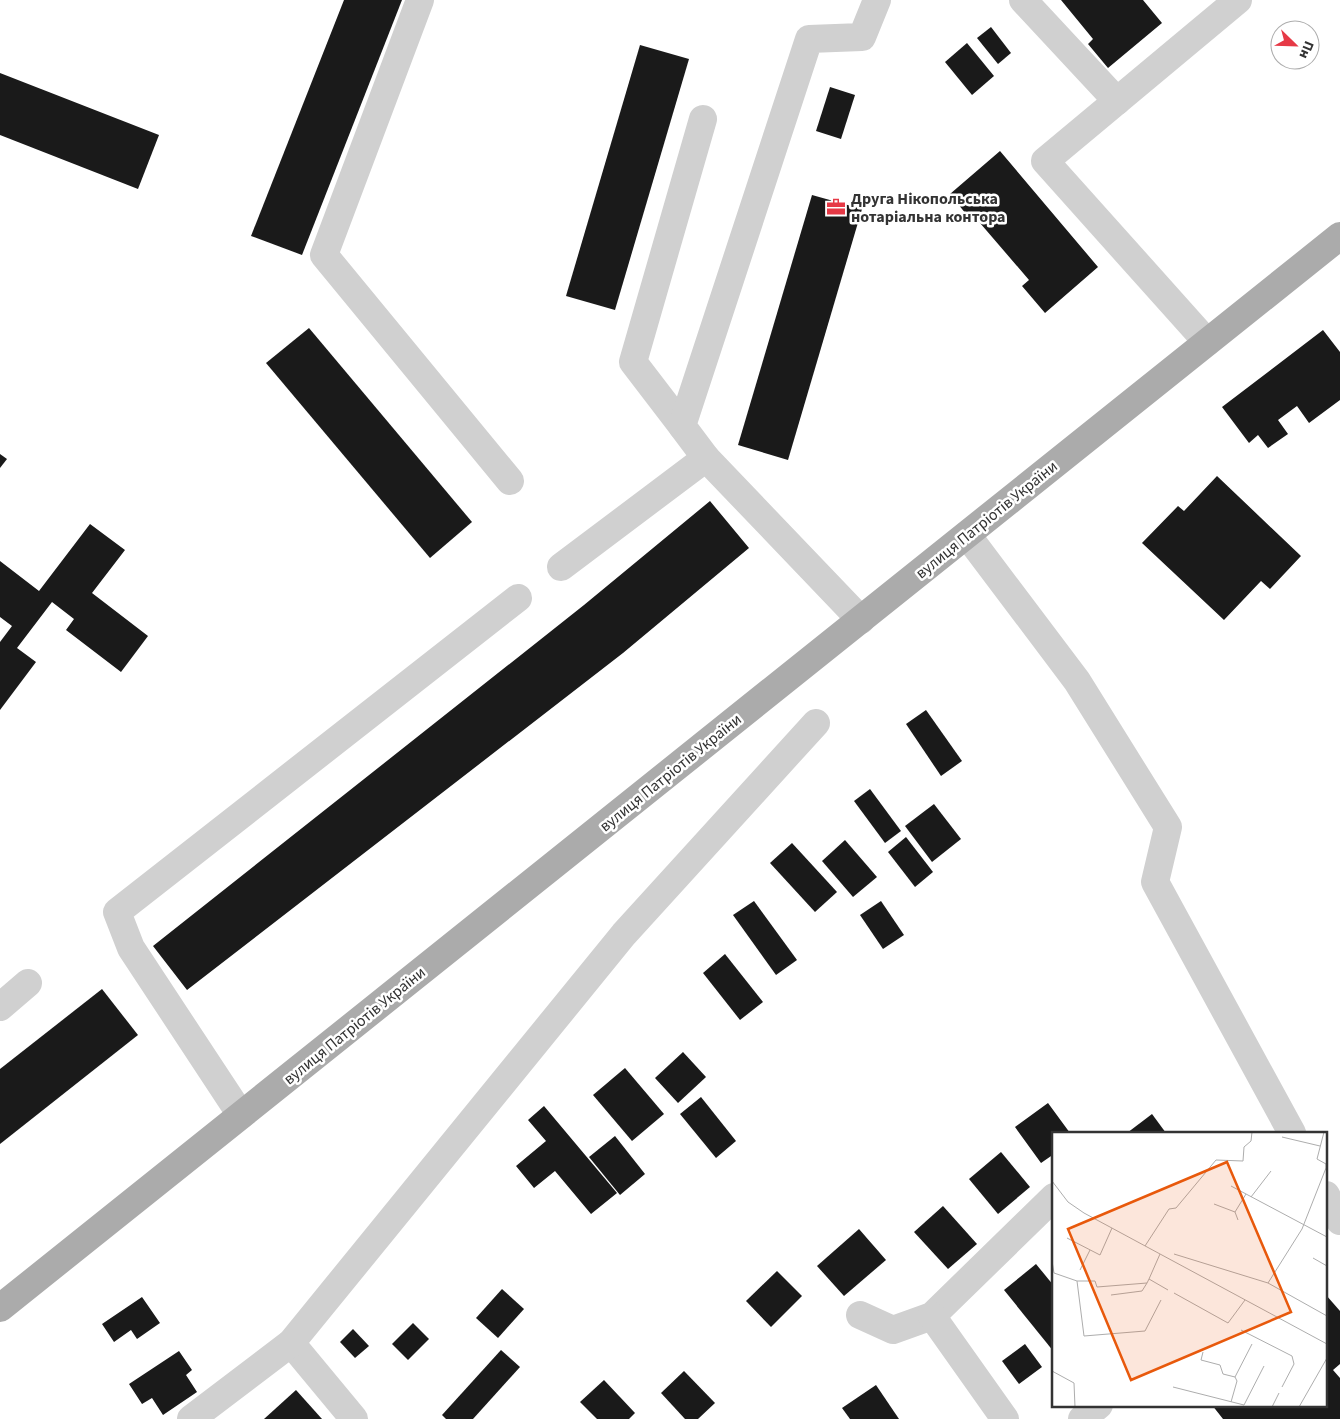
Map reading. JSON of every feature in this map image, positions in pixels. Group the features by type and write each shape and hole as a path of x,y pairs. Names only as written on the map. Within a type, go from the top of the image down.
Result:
{"main road":[{"name":"вулиця Патріотів України","path":"0,1308 1340,236"}],"street":[{"path":"420,0 324,255 510,481"},
{"path":"682,426 809,38 862,37 877,0"},
{"path":"1023,0 1117,101"},
{"path":"1208,342 1046,161 1238,0"},
{"path":"703,119 633,362 706,458 861,620"},
{"path":"561,567 706,458"},
{"path":"967,535 1077,681 1168,827 1155,882 1291,1132"},
{"path":"241,1115 131,948 117,912 518,598"},
{"path":"191,1419 290,1343 624,934 816,723"},
{"path":"0,1007 28,983"},
{"path":"860,1315 893,1330 932,1316 1052,1199"},
{"path":"1328,1199 1340,1221"},
{"path":"932,1316 1005,1419"},
{"path":"290,1343 354,1419"},
{"path":"1082,1419 1098,1406"}],"building":[{"path":"344,0 402,0 302,255 251,236"},
{"path":"1061,0 1143,0 1162,23 1108,68 1088,44 1093,39"},
{"path":"991,27 1011,53 998,64 977,38"},
{"path":"967,43 994,76 972,95 945,62"},
{"path":"640,45 689,59 615,310 566,296"},
{"path":"0,73 159,135 138,189 0,135"},
{"path":"830,87 855,95 841,139 816,131"},
{"path":"1000,151 1098,267 1045,313 1022,286 1029,280 974,216 970,219 950,194"},
{"path":"812,195 862,209 788,460 738,445"},
{"path":"309,328 472,522 430,558 266,363"},
{"path":"1323,330 1340,352 1340,400 1309,423 1297,406 1278,420 1288,434 1268,448 1258,435 1249,443 1222,407"},
{"path":"0,454 7,459 0,468"},
{"path":"1217,476 1301,556 1270,589 1261,581 1224,620 1142,543 1178,506 1184,511"},
{"path":"710,501 749,548 623,653 187,990 153,946 584,605"},
{"path":"90,524 125,550 92,593 148,636 121,672 66,630 74,619 52,602 17,648 36,662 0,710 0,642 12,626 0,617 0,561 39,591"},
{"path":"926,710 962,761 941,776 906,724"},
{"path":"870,789 901,831 885,843 854,801"},
{"path":"934,804 961,839 932,862 905,826"},
{"path":"906,837 933,872 915,887 888,852"},
{"path":"845,840 877,877 853,897 822,861"},
{"path":"792,843 837,892 815,912 770,863"},
{"path":"754,901 797,960 776,975 733,915"},
{"path":"881,901 904,935 883,949 860,915"},
{"path":"725,954 763,1002 740,1020 703,973"},
{"path":"102,989 138,1035 0,1144 0,1069"},
{"path":"683,1052 706,1077 678,1103 655,1078"},
{"path":"625,1068 664,1114 632,1141 593,1095"},
{"path":"701,1097 736,1141 716,1158 680,1114"},
{"path":"1048,1103 1069,1132 1052,1132 1052,1155 1041,1163 1015,1127"},
{"path":"544,1106 617,1193 591,1214 555,1171 534,1188 516,1166 546,1141 528,1120"},
{"path":"1152,1114 1165,1132 1128,1132"},
{"path":"615,1136 645,1174 620,1195 589,1157"},
{"path":"1001,1152 1030,1187 998,1214 969,1179"},
{"path":"943,1206 977,1244 948,1269 914,1232"},
{"path":"859,1229 886,1260 844,1296 817,1266"},
{"path":"1036,1264 1052,1284 1052,1350 1004,1290"},
{"path":"777,1271 802,1296 771,1327 746,1301"},
{"path":"502,1289 524,1309 498,1338 476,1318"},
{"path":"142,1297 160,1323 137,1339 131,1330 114,1342 102,1324"},
{"path":"1328,1297 1340,1311 1340,1364 1333,1370 1340,1378 1340,1419 1223,1419 1213,1406 1328,1406"},
{"path":"413,1323 429,1339 408,1360 392,1344"},
{"path":"353,1329 369,1346 355,1358 340,1342"},
{"path":"1025,1344 1042,1367 1019,1384 1002,1361"},
{"path":"501,1350 520,1367 473,1419 446,1419 442,1415"},
{"path":"179,1351 192,1370 186,1375 197,1392 163,1415 152,1398 142,1404 129,1384"},
{"path":"684,1371 715,1403 698,1419 685,1419 661,1393"},
{"path":"604,1380 635,1413 629,1419 597,1419 580,1402"},
{"path":"876,1385 899,1419 850,1419 842,1408"},
{"path":"296,1390 322,1419 264,1419"}],"place":[{"name":"Друга Нікопольська нотаріальна контора","path":"836,207"}]}
